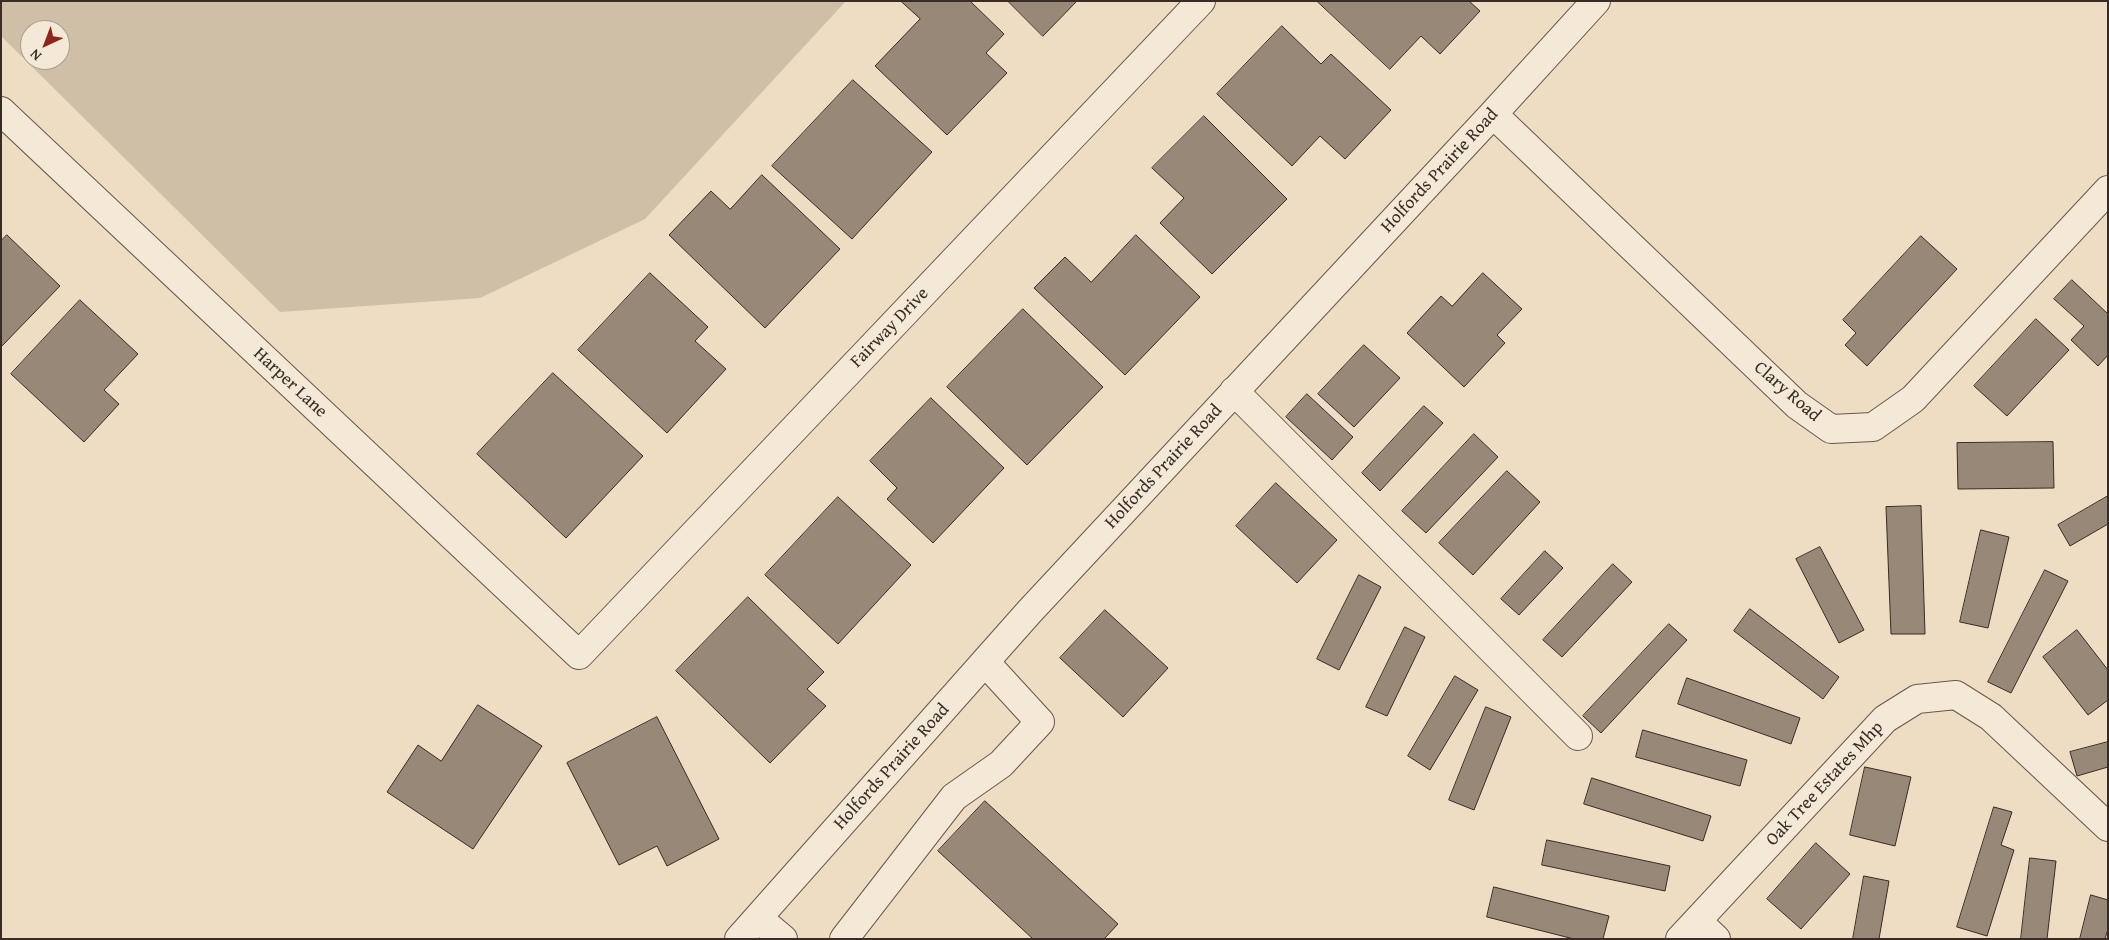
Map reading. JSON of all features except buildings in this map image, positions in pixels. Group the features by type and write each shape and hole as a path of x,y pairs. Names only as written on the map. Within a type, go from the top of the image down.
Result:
{"street":[{"name":"Fairway Drive","path":"579,655 1201,1"},
{"name":"Holfords Prairie Road","path":"739,939 984,662 1596,1"},
{"name":"Harper Lane","path":"1,111 579,655"},
{"name":"Clary Road","path":"1493,114 1797,405 1831,429 1873,428 1913,399 2108,190"},
{"path":"1234,392 1578,736"},
{"path":"844,939 954,797 1001,764 1040,722 984,662"},
{"name":"Oak Tree Estates Mhp","path":"1698,933 1885,719 1917,699 1956,694 1991,717 2108,827"},
{"path":"758,918 783,939"}],"shaded area":[{"path":"1,1 846,1 645,219 480,298 280,312 35,70 70,70 70,20 20,20 20,55 1,36"}]}
